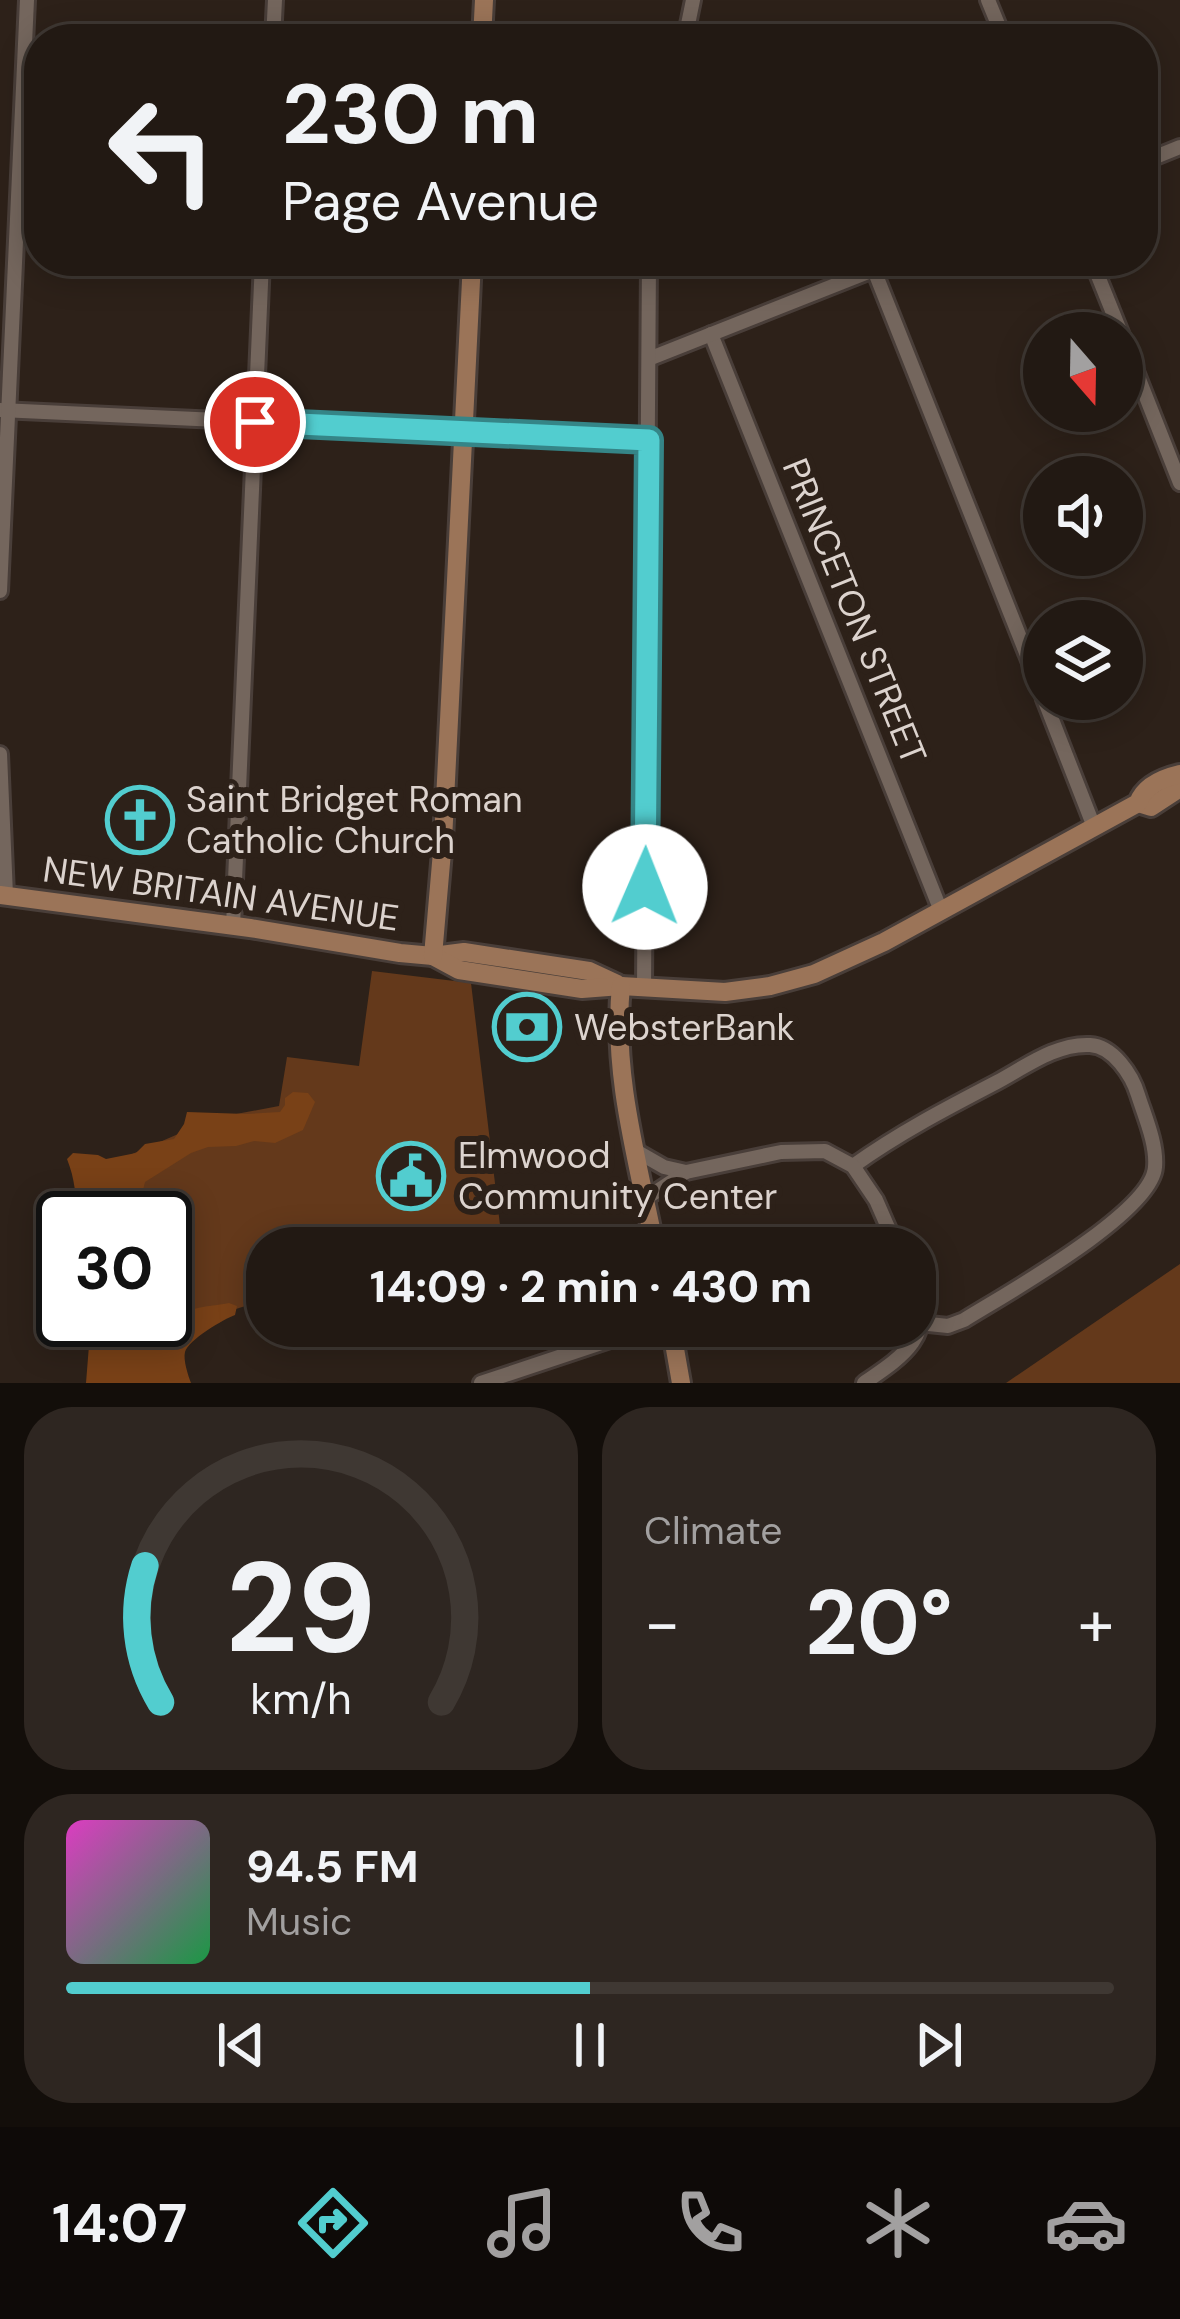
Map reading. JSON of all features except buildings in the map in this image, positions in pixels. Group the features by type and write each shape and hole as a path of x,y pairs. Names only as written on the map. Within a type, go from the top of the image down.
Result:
{"main road":[{"path":"433,956 471,276"},
{"name":"NEW BRITAIN AVENUE","path":"3,895 433,956 459,970 582,989 621,986 725,992 791,981 840,964 1138,803 1142,793 1180,774"},
{"name":"NEW BRITAIN AVENUE","path":"1138,803 1151,807 1180,788"},
{"path":"621,986 618,1042 651,1227"},
{"path":"674,1347 681,1383"}],"street":[{"path":"0,590 4,410 24,53"},
{"path":"233,926 261,276"},
{"path":"644,988 650,276"},
{"path":"651,358 859,276"},
{"path":"876,276 1023,646"},
{"path":"1098,276 1112,312"},
{"name":"PRINCETON STREET","path":"710,334 941,911"},
{"path":"1143,390 1180,483"},
{"path":"4,410 649,440"},
{"path":"1052,720 1094,827"},
{"path":"0,754 3,895"},
{"path":"854,1166 898,1134 1056,1050 1093,1044 1116,1058 1136,1088 1156,1171 1141,1197 1076,1251 964,1320 936,1325"},
{"path":"636,1151 664,1167 686,1172"},
{"path":"645,1199 686,1172 732,1160 825,1151 854,1166 888,1227"},
{"path":"481,1383 589,1347"},
{"path":"864,1383 909,1347"}],"shaded area":[{"path":"372,971 471,983 500,1225 246,1227 246,1306 192,1323 192,1191 81,1191 77,1178 215,1118 279,1106 287,1057 359,1066"},
{"path":"293,1092 308,1093 315,1102 303,1130 275,1143 254,1141 191,1153 145,1182 143,1191 75,1191 67,1159 73,1153 106,1159 136,1153 145,1144 174,1139 187,1112 280,1112"},
{"path":"1180,1264 1180,1383 1006,1383"},
{"path":"237,1306 235,1315 192,1343 192,1310"},
{"path":"89,1347 188,1347 185,1363 191,1383 86,1383"}],"place":[{"name":"Saint Bridget Roman Catholic Church","path":"140,820"},
{"name":"WebsterBank","path":"527,1027"},
{"name":"Elmwood Community Center","path":"411,1176"}],"route":[{"path":"255,422 649,440 645,887"}]}
